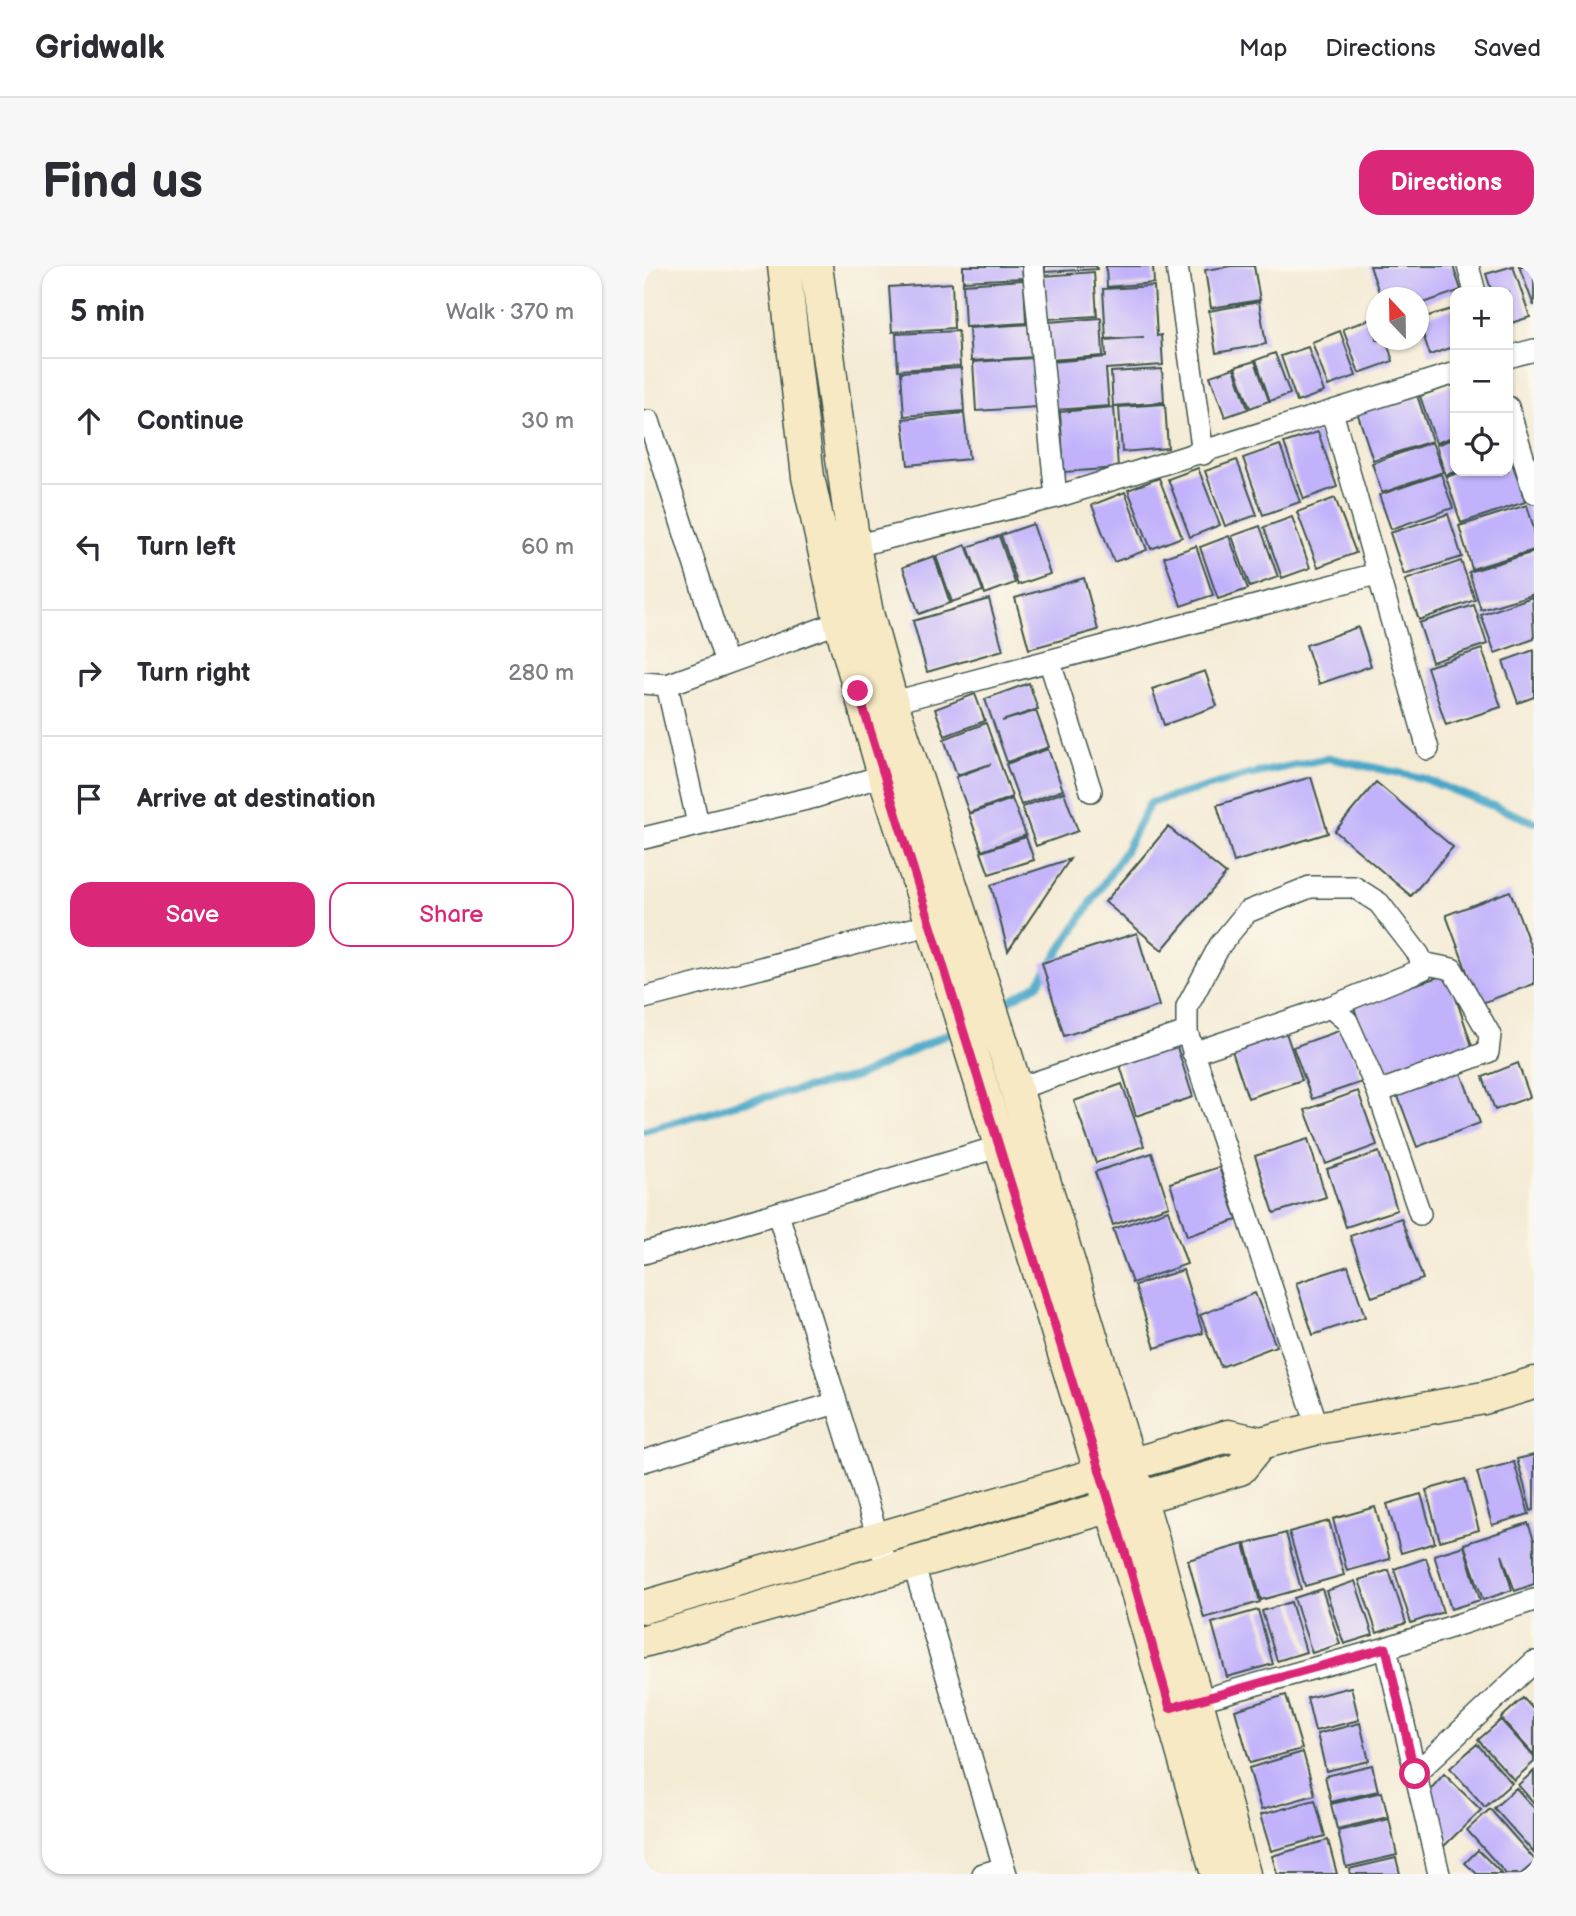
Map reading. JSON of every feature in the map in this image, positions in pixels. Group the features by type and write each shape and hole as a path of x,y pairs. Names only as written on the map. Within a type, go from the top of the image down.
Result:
{"street":[{"path":"784,266 808,477 853,617 878,706 975,960 1016,1089 1015,1142 1109,1506 1133,1578 1183,1705 1244,1874"},
{"path":"816,266 854,546 853,617"},
{"path":"1033,266 1056,497"},
{"path":"1177,266 1203,454"},
{"path":"1468,266 1474,287"},
{"path":"1513,356 1534,350"},
{"path":"854,546 1056,497 1203,454 1450,375"},
{"path":"1332,412 1427,749"},
{"path":"1510,413 1534,493"},
{"path":"644,423 649,421 726,663"},
{"path":"878,706 1050,663 1376,574"},
{"path":"644,683 667,685 853,617"},
{"path":"1050,663 1091,791"},
{"path":"667,685 698,824"},
{"path":"878,706 884,775 972,1059 1015,1142 1140,1497 1217,1874"},
{"path":"644,838 815,797 884,775"},
{"path":"1318,1428 1187,1032 1186,1007 1220,945 1247,912 1310,887 1354,887 1379,903 1422,963 1452,969 1490,1035 1488,1052 1378,1092"},
{"path":"644,998 932,924"},
{"path":"1194,1053 1330,1007 1419,972 1422,963"},
{"path":"1330,1007 1347,1021 1378,1092 1420,1214"},
{"path":"1016,1089 1187,1032"},
{"path":"644,1253 1015,1142"},
{"path":"778,1214 878,1538 901,1567 1005,1871 983,1874"},
{"path":"646,1624 878,1538 1228,1436 1261,1443 1318,1428 1484,1398 1534,1383"},
{"path":"644,1461 836,1403"},
{"path":"646,1624 901,1567 1240,1469 1261,1443"},
{"path":"1183,1705 1386,1648 1534,1601"},
{"path":"1386,1648 1439,1874"},
{"path":"1415,1774 1534,1662"}],"building":[{"path":"963,266 1022,266 1023,278 963,281"},
{"path":"1045,266 1096,266 1097,269 1045,272"},
{"path":"1106,266 1153,266 1154,283 1107,287"},
{"path":"1254,266 1260,300 1211,308 1205,270"},
{"path":"1370,266 1453,266 1460,287 1450,287 1450,294 1429,301 1429,287 1377,287"},
{"path":"1513,266 1530,317 1513,322 1513,287 1490,287 1486,274"},
{"path":"1519,266 1534,266 1534,306"},
{"path":"1094,272 1097,316 1047,319 1044,276"},
{"path":"1024,280 1026,323 965,327 963,284"},
{"path":"952,283 954,328 892,332 889,287"},
{"path":"1154,286 1157,336 1161,335 1163,365 1106,369 1109,406 1055,410 1051,362 1106,357 1105,340 1144,337 1106,339 1103,289"},
{"path":"1259,302 1266,344 1216,353 1209,311"},
{"path":"1450,309 1450,348 1430,355 1428,350 1429,316"},
{"path":"1101,318 1103,356 1050,360 1048,322"},
{"path":"1366,321 1366,350 1389,350 1393,361 1359,373 1343,329"},
{"path":"1031,324 1034,357 971,361 969,328"},
{"path":"958,331 960,366 898,370 896,334"},
{"path":"1340,331 1356,376 1328,386 1312,342"},
{"path":"1308,347 1324,392 1297,402 1281,356"},
{"path":"1275,353 1290,394 1270,401 1256,360"},
{"path":"1033,358 1037,407 976,411 973,362"},
{"path":"1255,361 1269,401 1250,408 1235,367"},
{"path":"961,368 964,411 904,416 901,372"},
{"path":"1234,368 1248,409 1225,417 1210,376"},
{"path":"1162,369 1164,402 1113,406 1111,372"},
{"path":"1450,386 1450,438 1436,443 1420,396"},
{"path":"1415,389 1432,441 1373,460 1356,409"},
{"path":"1165,404 1168,448 1122,452 1119,407"},
{"path":"1114,407 1118,468 1064,472 1060,412"},
{"path":"964,413 969,459 908,465 903,419"},
{"path":"1318,432 1337,487 1304,499 1284,443"},
{"path":"1450,440 1450,474 1445,475 1436,445"},
{"path":"1432,442 1443,472 1382,493 1372,463"},
{"path":"1280,445 1300,502 1263,515 1243,458"},
{"path":"1237,460 1257,515 1225,526 1205,471"},
{"path":"1513,465 1525,502 1461,523 1446,477 1513,476"},
{"path":"1198,468 1220,525 1190,537 1168,479"},
{"path":"1441,474 1453,508 1391,529 1379,495"},
{"path":"1159,478 1182,537 1151,549 1128,490"},
{"path":"1125,492 1147,550 1114,562 1092,505"},
{"path":"1335,498 1356,553 1318,567 1297,512"},
{"path":"1527,505 1534,529 1534,550 1472,569 1459,526"},
{"path":"1448,514 1462,557 1404,575 1390,533"},
{"path":"1292,517 1310,568 1282,578 1264,527"},
{"path":"1033,524 1050,574 1018,585 1001,535"},
{"path":"1260,526 1278,577 1250,587 1232,536"},
{"path":"999,536 1015,583 985,594 968,547"},
{"path":"1229,536 1248,589 1218,599 1200,547"},
{"path":"966,545 983,591 952,602 936,556"},
{"path":"1196,546 1213,595 1181,606 1164,557"},
{"path":"1534,552 1534,594 1481,610 1469,572"},
{"path":"934,556 950,603 919,614 903,567"},
{"path":"1461,561 1475,600 1419,620 1405,580"},
{"path":"1084,578 1098,630 1029,649 1015,598"},
{"path":"1532,597 1534,639 1495,653 1481,615"},
{"path":"989,599 1003,650 927,672 913,621"},
{"path":"1474,605 1487,644 1432,662 1419,623"},
{"path":"1358,627 1371,666 1319,684 1306,645"},
{"path":"1482,649 1501,707 1446,725 1427,667"},
{"path":"1534,650 1534,697 1518,703 1503,661"},
{"path":"1205,671 1217,706 1164,725 1152,689"},
{"path":"1029,683 1038,709 1002,721 1036,711 1049,747 1007,762 985,699"},
{"path":"975,694 985,721 945,736 935,709"},
{"path":"986,723 1012,797 969,813 956,777 991,764 957,775 944,739"},
{"path":"1048,749 1063,790 1021,805 1006,764"},
{"path":"1311,777 1328,833 1234,862 1217,805"},
{"path":"1376,782 1453,847 1411,896 1335,831"},
{"path":"1064,792 1078,831 1036,846 1022,807"},
{"path":"1012,799 1026,835 982,851 969,814"},
{"path":"1168,827 1226,874 1162,950 1105,902"},
{"path":"1026,837 1034,860 989,874 981,852"},
{"path":"1070,859 1008,951 991,885"},
{"path":"1510,891 1534,956 1534,984 1479,1004 1446,915"},
{"path":"1137,933 1159,1006 1064,1036 1042,963"},
{"path":"1448,974 1473,1049 1378,1082 1353,1004"},
{"path":"1284,1027 1302,1080 1248,1098 1230,1045"},
{"path":"1344,1029 1362,1082 1312,1099 1293,1047"},
{"path":"1175,1041 1193,1097 1136,1116 1118,1059"},
{"path":"1518,1063 1530,1097 1495,1110 1483,1077"},
{"path":"1459,1068 1480,1123 1417,1147 1396,1091"},
{"path":"1122,1084 1144,1146 1096,1163 1074,1101"},
{"path":"1358,1091 1377,1145 1326,1164 1305,1110"},
{"path":"1308,1139 1326,1197 1274,1213 1255,1156"},
{"path":"1379,1152 1397,1210 1346,1227 1327,1169"},
{"path":"1152,1153 1169,1206 1113,1225 1095,1172"},
{"path":"1219,1167 1237,1220 1187,1236 1170,1183"},
{"path":"1168,1210 1187,1264 1132,1283 1113,1229"},
{"path":"1401,1218 1423,1279 1372,1297 1350,1236"},
{"path":"1348,1266 1365,1317 1313,1335 1296,1283"},
{"path":"1183,1270 1203,1333 1155,1348 1135,1285"},
{"path":"1255,1293 1276,1346 1221,1367 1200,1315"},
{"path":"1534,1455 1534,1510 1531,1511 1517,1459"},
{"path":"1514,1462 1529,1514 1492,1525 1477,1472"},
{"path":"1465,1479 1479,1530 1440,1541 1426,1490"},
{"path":"1421,1494 1435,1543 1401,1553 1387,1504"},
{"path":"1375,1507 1390,1559 1347,1571 1333,1519"},
{"path":"1329,1521 1344,1575 1305,1586 1289,1532"},
{"path":"1528,1523 1534,1540 1534,1584 1515,1591 1502,1555 1512,1590 1483,1600 1464,1544"},
{"path":"1286,1533 1301,1589 1261,1600 1246,1544"},
{"path":"1244,1544 1260,1602 1204,1618 1188,1560"},
{"path":"1464,1546 1480,1600 1451,1609 1434,1555"},
{"path":"1426,1558 1443,1612 1411,1623 1394,1569"},
{"path":"1389,1570 1406,1623 1377,1633 1359,1580"},
{"path":"1355,1581 1373,1635 1344,1644 1326,1591"},
{"path":"1322,1589 1340,1644 1312,1653 1294,1598"},
{"path":"1291,1602 1306,1652 1277,1661 1262,1611"},
{"path":"1258,1610 1273,1664 1227,1677 1212,1623"},
{"path":"1351,1687 1359,1720 1315,1731 1307,1698"},
{"path":"1286,1695 1302,1749 1250,1763 1235,1710"},
{"path":"1523,1698 1534,1710 1534,1755 1501,1718"},
{"path":"1501,1720 1534,1757 1534,1762 1514,1780 1478,1740"},
{"path":"1360,1723 1369,1761 1326,1771 1317,1734"},
{"path":"1477,1744 1512,1783 1485,1807 1450,1768"},
{"path":"1303,1752 1315,1795 1261,1810 1249,1768"},
{"path":"1372,1765 1378,1791 1331,1802 1325,1776"},
{"path":"1534,1771 1534,1803 1518,1785"},
{"path":"1444,1774 1481,1810 1441,1849 1427,1793"},
{"path":"1516,1788 1534,1808 1534,1853 1494,1808"},
{"path":"1382,1792 1388,1817 1337,1829 1331,1804"},
{"path":"1315,1800 1325,1836 1271,1851 1260,1815"},
{"path":"1490,1809 1534,1859 1534,1863 1521,1874 1506,1874 1467,1830"},
{"path":"1389,1819 1397,1855 1346,1867 1338,1831"},
{"path":"1328,1840 1337,1874 1277,1874 1272,1856"},
{"path":"1478,1850 1502,1874 1477,1874 1465,1863"},
{"path":"1396,1858 1400,1874 1350,1874 1349,1869"}],"waterway":[{"path":"998,1007 1038,984 1125,851 1150,803 1248,775 1329,758 1422,778 1534,822"},
{"path":"644,1131 735,1104 856,1077 956,1030"}],"route":[{"path":"858,691 1001,1146 1170,1708 1386,1648 1415,1774"}]}
